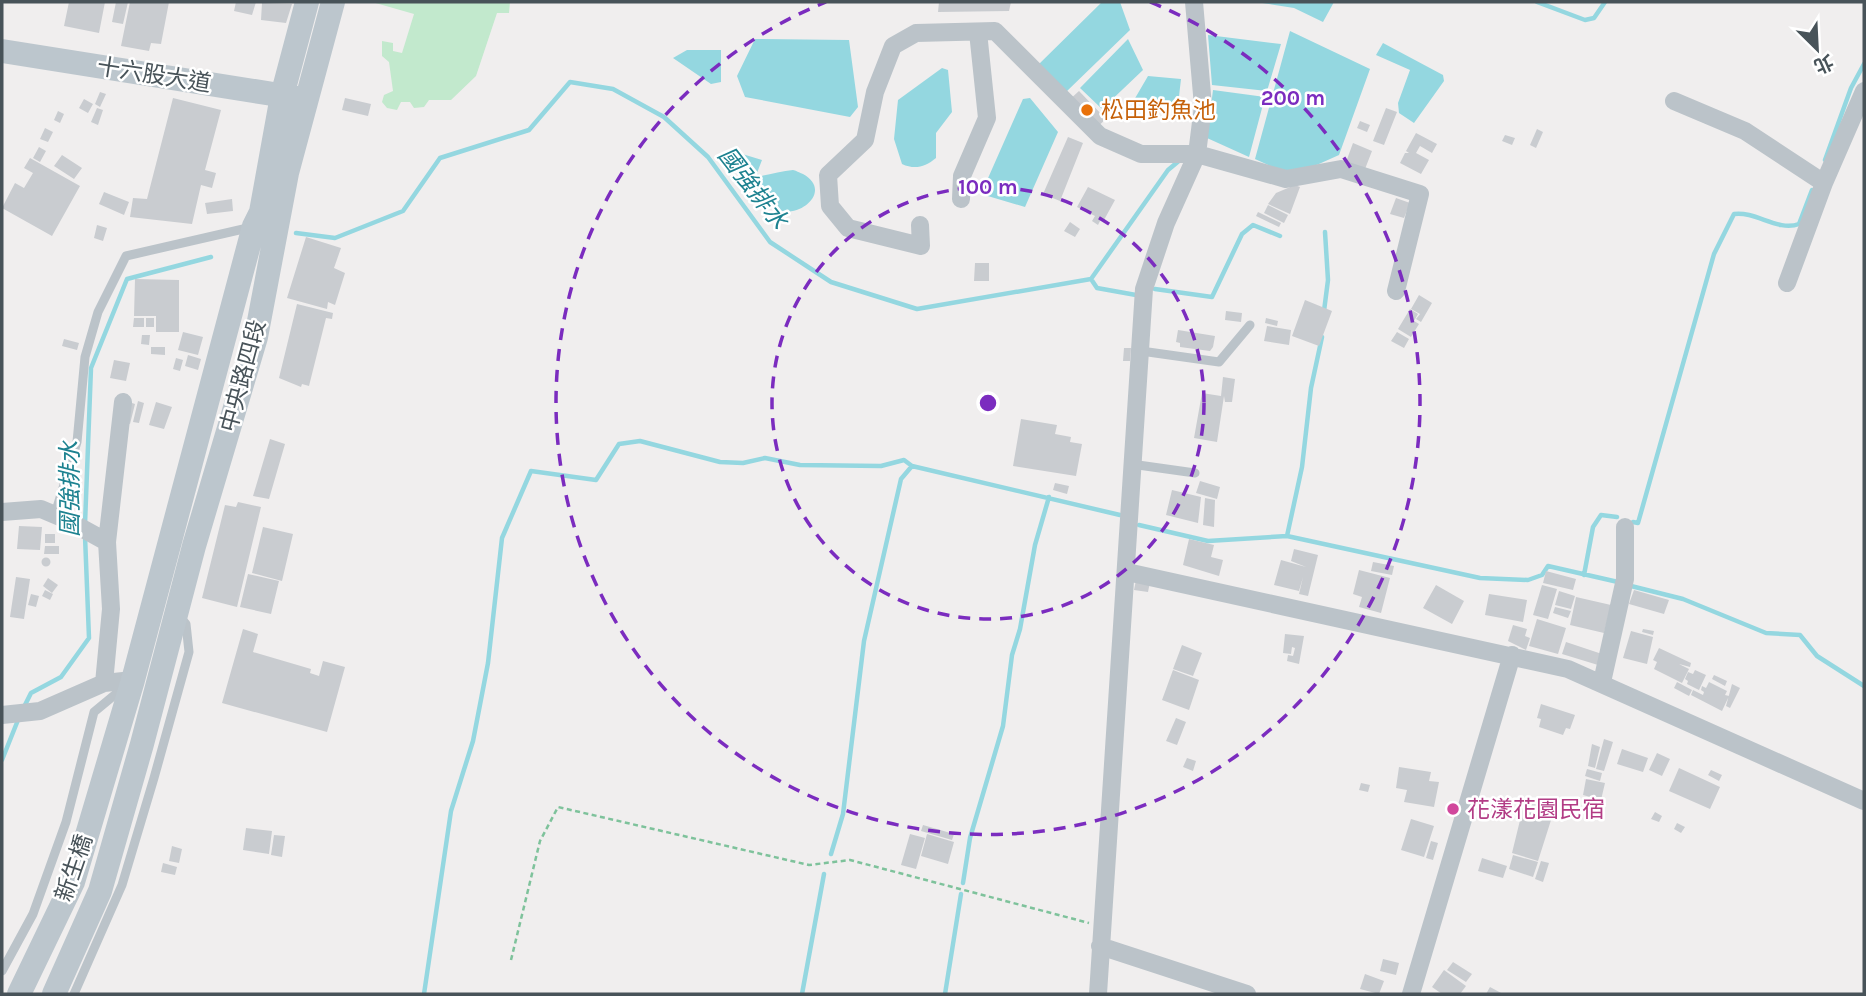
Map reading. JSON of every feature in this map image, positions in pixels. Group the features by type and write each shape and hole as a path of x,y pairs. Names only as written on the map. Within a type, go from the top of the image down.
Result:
{"street":[{"name":"中央路四段","path":"114,735 133,680 254,226 261,212 282,96 307,2"},
{"name":"中央路四段","path":"141,748 176,613 256,337 287,173 333,2"},
{"path":"1098,994 1144,289 1166,223 1197,154 1203,106 1194,2"},
{"path":"920,226 922,246 848,228 830,206 828,175 865,141 875,92 893,46 916,33 995,31 1100,136 1141,154 1197,154 1286,179 1341,169 1420,194 1396,291"},
{"path":"961,199 962,176 987,118 978,32"},
{"name":"十六股大道","path":"2,51 307,99"},
{"path":"1787,283 1824,183 1864,91"},
{"path":"1674,101 1745,131 1824,183"},
{"path":"104,683 111,609 107,542 123,402"},
{"path":"2,512 41,509 107,542"},
{"path":"1602,682 1625,579 1625,527"},
{"path":"1127,572 1568,669 1864,801"},
{"path":"1411,994 1512,655"},
{"path":"2,715 40,711 104,683 133,680"},
{"name":"新生橋","path":"19,994 73,882 114,735"},
{"name":"新生橋","path":"54,994 100,891 141,748"},
{"path":"1100,946 1247,994"}],"lane":[{"path":"61,517 77,442 85,357 98,312 126,256 254,226"},
{"path":"1141,351 1219,362 1250,325"},
{"path":"1132,464 1195,473"},
{"path":"74,994 122,884 189,652 186,624 176,613"},
{"path":"2,971 33,914 66,822 94,712 133,680"}],"path":[{"path":"511,960 540,841 558,807 809,865 850,860 1102,927"}],"green space":[{"path":"372,2 510,2 509,13 497,13 476,76 451,100 429,100 424,107 414,108 410,102 401,102 397,110 387,108 382,102 384,95 393,91 389,62 382,56 382,41 393,43 393,51 402,53 414,14"}],"water":[{"path":"1102,2 1120,2 1130,30 1066,92 1038,65"},
{"path":"1256,2 1334,2 1323,22 1294,8"},
{"path":"1290,31 1370,69 1339,155 1292,176 1255,159"},
{"path":"1208,35 1281,44 1267,91 1212,85"},
{"path":"755,39 849,40 858,107 850,117 745,97 737,76"},
{"path":"1128,39 1143,70 1102,109 1080,88"},
{"path":"1383,43 1443,75 1444,81 1414,123 1399,113 1398,103 1410,70 1376,55"},
{"path":"687,50 721,50 721,82 711,84 673,58"},
{"path":"942,68 948,70 952,112 936,133 936,158 920,167 902,164 894,139 898,100"},
{"path":"1148,76 1181,79 1178,105 1134,100"},
{"path":"1213,90 1265,97 1249,157 1207,138"},
{"path":"1030,98 1058,132 1025,207 981,194 1023,99"},
{"path":"739,153 762,160 757,173 761,176 793,170 803,174 812,181 814,196 802,208 793,211 774,209 763,200 740,169"}],"building":[{"path":"69,2 105,2 99,33 64,26"},
{"path":"116,2 128,2 123,24 112,22"},
{"path":"130,2 169,2 161,44 151,43 149,51 121,46"},
{"path":"236,2 256,2 252,15 234,11"},
{"path":"939,2 1011,2 1009,11 938,12"},
{"path":"262,3 292,4 286,23 261,20"},
{"name":"松田釣魚池","path":"1079,91 1106,119 1095,129 1068,101"},
{"path":"100,92 106,94 100,107 95,104"},
{"path":"173,98 221,110 205,170 216,173 212,188 201,185 192,224 130,217 133,198 147,199"},
{"path":"345,98 371,104 368,116 342,110"},
{"path":"84,99 93,104 88,113 79,108"},
{"path":"97,108 103,110 98,125 91,122"},
{"path":"1386,108 1397,112 1384,145 1373,141"},
{"path":"58,111 64,114 60,123 54,120"},
{"path":"1360,121 1370,125 1367,132 1357,128"},
{"path":"45,128 53,132 48,142 40,139"},
{"path":"1537,129 1543,132 1536,148 1530,145"},
{"path":"1416,133 1437,144 1432,153 1420,146 1416,153 1429,160 1421,174 1400,163 1405,153 1409,153 1406,151"},
{"path":"1505,135 1515,138 1512,145 1502,141"},
{"path":"1068,137 1083,143 1060,201 1043,194"},
{"path":"1353,143 1372,151 1365,169 1346,162"},
{"path":"39,147 46,151 40,162 33,158"},
{"path":"62,155 82,168 74,179 54,166"},
{"path":"30,158 80,186 52,236 2,208 15,183 24,188 33,173 24,168"},
{"path":"1295,185 1300,187 1290,214 1268,204 1276,193"},
{"path":"1088,187 1115,200 1104,220 1101,219 1098,225 1092,221 1095,216 1077,207"},
{"path":"104,192 129,202 124,215 99,204"},
{"path":"1396,198 1410,203 1404,218 1390,214"},
{"path":"232,199 233,211 207,214 205,203"},
{"path":"1268,205 1288,215 1284,223 1264,213"},
{"path":"1258,212 1281,223 1279,227 1256,216"},
{"path":"1070,222 1080,229 1075,237 1064,231"},
{"path":"97,225 107,228 103,241 94,238"},
{"path":"306,237 341,248 334,268 345,273 335,305 328,302 327,309 287,298"},
{"path":"975,263 989,263 989,281 974,281"},
{"path":"135,279 179,280 179,332 156,332 156,316 134,316"},
{"path":"1419,295 1432,303 1421,322 1416,319 1420,314 1411,309"},
{"path":"1305,300 1332,311 1319,346 1292,336"},
{"path":"297,304 333,313 332,319 326,318 309,386 302,384 301,387 279,378"},
{"path":"1410,309 1418,314 1414,321 1419,324 1411,337 1398,329"},
{"path":"1226,311 1242,313 1241,322 1225,320"},
{"path":"134,318 144,318 144,327 133,327"},
{"path":"146,318 154,318 154,327 146,327"},
{"path":"1266,318 1278,321 1277,326 1265,323"},
{"path":"1267,326 1291,330 1289,345 1264,341"},
{"path":"1178,330 1215,336 1213,347 1210,351 1180,347 1180,343 1176,342"},
{"path":"183,332 203,337 198,355 178,350"},
{"path":"1397,332 1409,339 1404,348 1391,341"},
{"path":"142,335 150,335 149,345 141,344"},
{"path":"64,339 79,343 77,350 62,346"},
{"path":"151,347 165,347 165,355 151,354"},
{"path":"1124,348 1131,348 1130,361 1123,361"},
{"path":"188,355 201,359 198,370 185,366"},
{"path":"176,358 183,360 180,371 173,369"},
{"path":"114,360 130,363 126,381 110,378"},
{"path":"1223,377 1235,379 1232,402 1225,402 1224,396 1217,442 1194,438 1202,393 1221,396"},
{"path":"138,401 144,403 139,423 133,422"},
{"path":"129,402 135,404 130,424 124,422"},
{"path":"156,402 172,407 164,429 149,425"},
{"path":"1021,419 1057,425 1055,434 1071,437 1070,442 1082,444 1076,476 1013,466"},
{"path":"270,439 285,444 269,499 253,496"},
{"path":"1200,481 1220,487 1217,499 1196,493"},
{"path":"1055,483 1069,486 1067,494 1053,490"},
{"path":"1172,490 1201,497 1198,523 1166,515"},
{"path":"1205,498 1215,500 1214,527 1203,525"},
{"path":"238,502 261,507 237,607 202,598 225,505 236,507"},
{"path":"19,526 42,527 40,550 17,549"},
{"path":"263,527 293,534 282,581 252,573"},
{"path":"45,534 55,534 55,543 45,543"},
{"path":"1189,539 1214,545 1211,557 1223,560 1219,576 1183,565"},
{"path":"45,546 59,546 59,554 44,554"},
{"path":"1294,549 1318,555 1308,596 1299,594 1303,577 1299,591 1274,585 1281,560 1306,567 1291,561"},
{"path":"46,557 51,562 46,567 41,562"},
{"path":"1373,562 1394,566 1392,575 1371,571"},
{"path":"1359,570 1390,578 1381,613 1359,607 1362,597 1353,594"},
{"path":"1546,571 1576,579 1573,590 1543,583"},
{"path":"248,574 279,581 271,614 240,607"},
{"path":"16,577 30,579 24,619 10,617"},
{"path":"48,578 58,585 52,593 43,586"},
{"path":"1136,580 1150,582 1148,592 1134,590"},
{"path":"1436,585 1464,601 1452,624 1423,608"},
{"path":"1542,585 1557,589 1548,619 1533,615"},
{"path":"45,590 53,594 50,600 42,596"},
{"path":"1634,590 1669,600 1664,614 1629,604"},
{"path":"1559,591 1575,596 1571,609 1555,605"},
{"path":"31,594 39,596 36,607 28,605"},
{"path":"1489,594 1527,600 1523,622 1485,615"},
{"path":"1576,597 1611,605 1604,633 1570,625"},
{"path":"1555,607 1571,611 1568,618 1553,613"},
{"path":"1537,619 1566,628 1558,654 1529,646"},
{"path":"1513,625 1527,629 1525,636 1530,638 1526,650 1508,641"},
{"path":"243,629 258,634 253,652 311,669 310,673 319,676 323,661 345,667 327,732 222,703"},
{"path":"1643,629 1654,631 1653,635 1642,632"},
{"path":"1631,631 1653,637 1647,664 1623,658"},
{"path":"1285,634 1304,636 1299,664 1287,661 1288,655 1293,656 1295,648 1292,647 1291,654 1283,653"},
{"path":"1566,642 1602,654 1598,665 1562,654"},
{"path":"1182,645 1202,653 1193,676 1173,669"},
{"path":"1659,648 1691,663 1690,667 1679,664 1689,669 1682,683 1654,669 1657,662 1653,660"},
{"path":"1173,670 1199,680 1189,710 1162,700"},
{"path":"1695,670 1706,675 1699,690 1687,684 1685,679 1688,672 1693,674"},
{"path":"1714,675 1727,681 1725,686 1712,679"},
{"path":"1677,682 1692,690 1689,696 1674,688"},
{"path":"1709,682 1727,691 1725,695 1729,696 1722,711 1691,695 1693,690 1703,695 1702,686 1706,688"},
{"path":"1732,684 1740,688 1730,708 1726,706"},
{"path":"1541,704 1575,715 1570,729 1566,728 1563,735 1539,727 1541,719 1537,718"},
{"path":"1176,718 1186,722 1177,745 1166,741"},
{"path":"1604,739 1613,742 1604,771 1596,769"},
{"path":"1592,744 1600,747 1595,768 1588,766"},
{"path":"1622,749 1648,758 1643,772 1617,764"},
{"path":"1657,753 1670,759 1662,776 1649,770"},
{"path":"1187,758 1196,761 1193,771 1183,767"},
{"path":"1399,767 1431,772 1429,781 1439,782 1434,807 1404,802 1407,790 1396,788"},
{"path":"1679,768 1720,787 1710,809 1669,791"},
{"path":"1587,769 1602,773 1600,781 1585,776"},
{"path":"1711,770 1722,775 1719,781 1708,775"},
{"path":"1586,779 1605,783 1601,800 1583,795"},
{"path":"1361,783 1370,785 1368,792 1359,790"},
{"path":"1533,800 1553,806 1550,814 1530,808"},
{"path":"1523,808 1552,817 1538,861 1512,853"},
{"path":"1655,812 1662,816 1659,822 1651,819"},
{"path":"1411,819 1434,826 1424,857 1401,850"},
{"path":"1677,823 1685,827 1681,833 1674,829"},
{"path":"923,825 954,834 952,840 921,831"},
{"path":"246,828 272,831 269,854 243,850"},
{"path":"910,834 925,838 916,869 901,865"},
{"path":"927,834 954,842 948,864 921,856"},
{"path":"274,835 285,836 282,857 271,855"},
{"path":"1431,841 1438,843 1433,860 1426,858"},
{"path":"172,846 182,849 179,863 169,861"},
{"path":"1513,855 1538,862 1533,877 1509,869"},
{"path":"1482,858 1507,866 1503,878 1478,871"},
{"path":"1541,861 1549,863 1543,882 1535,879"},
{"path":"163,863 177,867 175,875 161,872"},
{"path":"1383,959 1399,963 1396,975 1380,971"},
{"path":"1453,962 1472,974 1466,982 1447,970"},
{"path":"1444,970 1466,986 1460,994 1442,994 1432,987"},
{"path":"1365,974 1384,981 1379,994 1360,989"},
{"path":"1490,987 1503,994 1486,994"}],"waterway":[{"path":"1537,2 1585,20 1594,18 1605,2"},
{"path":"1825,160 1851,88 1864,64"},
{"name":"國強排水","path":"296,233 335,238 403,211 440,158 529,130 570,82 613,89 664,117 708,157 770,242 831,282 917,309 1091,279 1168,170 1180,160"},
{"path":"1633,522 1638,523 1714,254 1734,214 1750,215 1775,224 1799,224 1812,190"},
{"path":"1155,289 1212,297 1242,234 1253,225 1280,236"},
{"path":"1324,311 1328,280 1325,232"},
{"name":"國強排水","path":"85,524 91,368 127,279 211,257"},
{"path":"1091,279 1097,288 1136,295"},
{"path":"1139,525 1208,541 1287,536 1302,467 1311,388 1322,337"},
{"path":"424,994 451,811 473,741 488,663 502,538 531,471 596,480 619,444 640,441 720,462 743,463 765,458 800,465 881,466 904,460 912,466 1120,515"},
{"path":"831,854 843,814 864,641 901,479 912,466"},
{"path":"963,883 970,838 1003,726 1012,655 1020,629 1035,545 1049,497"},
{"path":"1584,575 1593,527 1601,515 1617,517"},
{"name":"國強排水","path":"23,709 31,693 61,677 89,638 85,536"},
{"path":"1287,536 1480,578 1528,580 1542,575 1548,566 1618,582"},
{"path":"1627,585 1683,599 1766,633 1800,635 1817,656 1864,686"},
{"name":"國強排水","path":"2,760 18,720"},
{"path":"802,994 824,874"},
{"path":"945,994 961,894"}],"place":[{"name":"松田釣魚池","path":"1087,110"},
{"name":"花漾花園民宿","path":"1453,809"}]}
